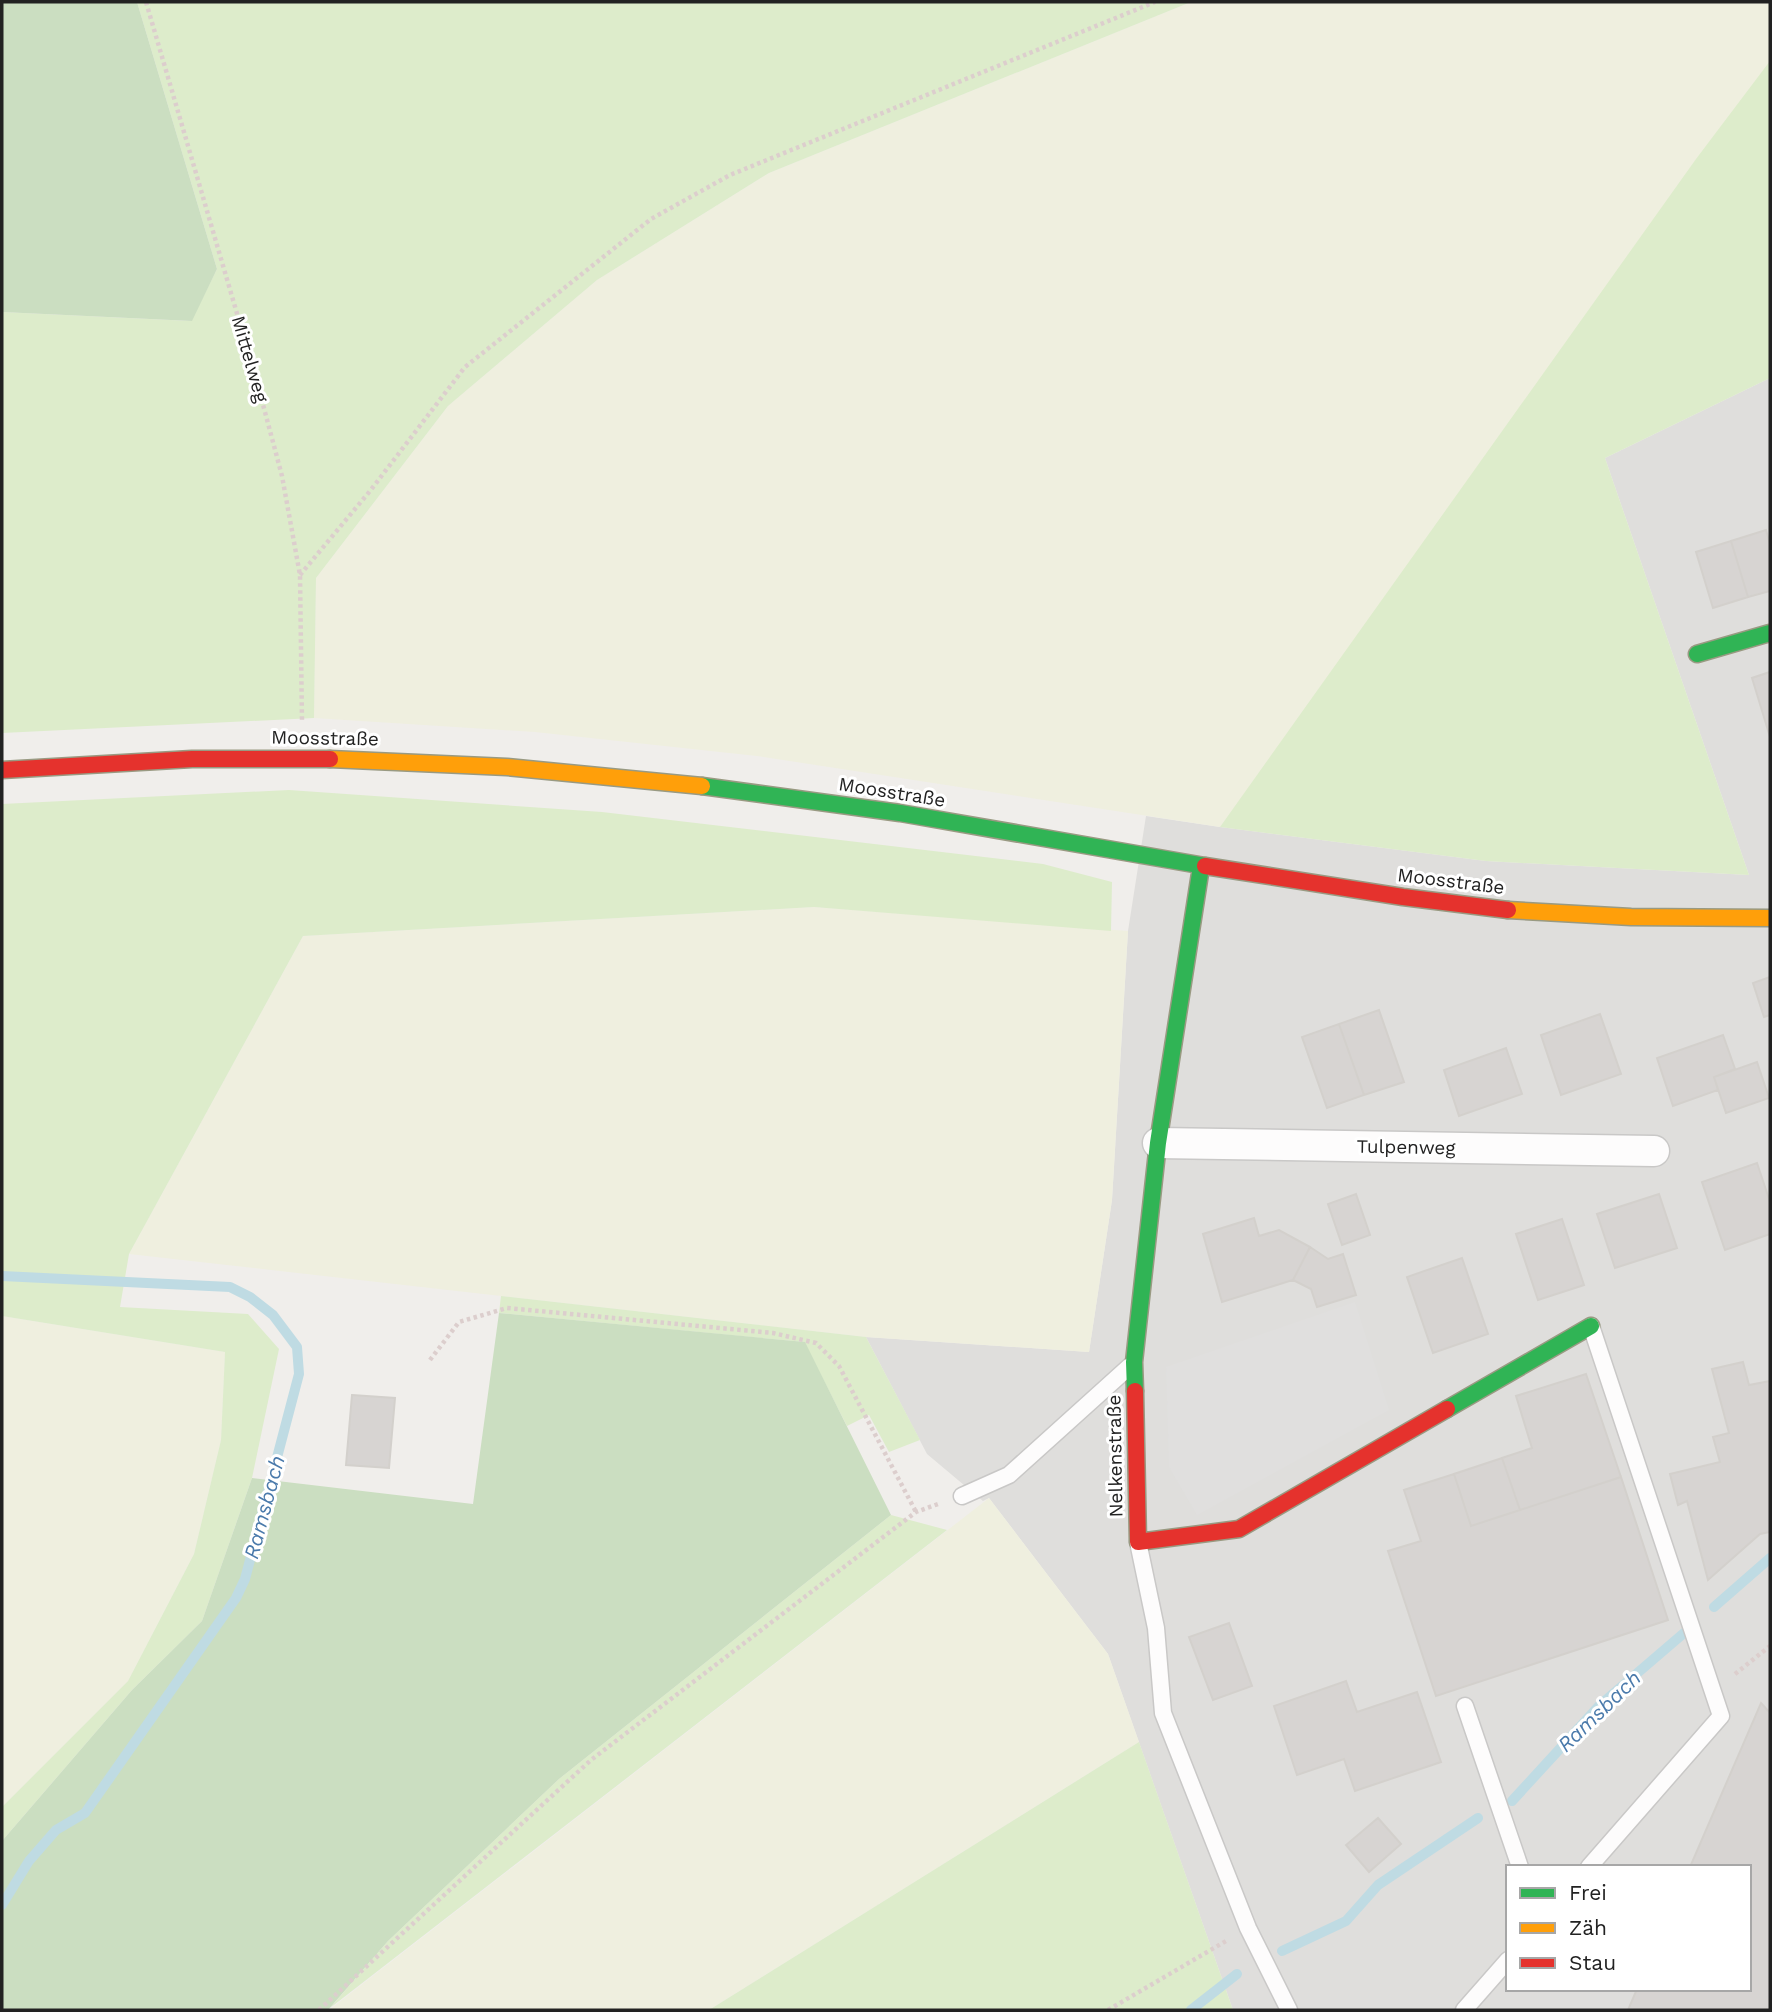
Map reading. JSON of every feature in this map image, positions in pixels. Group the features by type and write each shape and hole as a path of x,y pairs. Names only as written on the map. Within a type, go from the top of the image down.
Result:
{"street":[{"path":"1697,654 1770,633"},
{"name":"Moosstraße","path":"2,770 110,763 302,757 483,765 625,778 830,803 1201,867 1402,898 1544,913 1670,920 1770,918"},
{"name":"Nelkenstraße","path":"1201,867 1158,1143 1134,1362 1138,1542 1239,1529 1591,1326"},
{"name":"Tulpenweg","path":"1158,1143 1654,1151"}],"lane":[{"path":"1591,1326 1721,1716 1591,1865"},
{"path":"962,1496 1009,1475 1134,1362"},
{"path":"1138,1542 1156,1628 1163,1713 1248,1928 1289,2010"},
{"path":"1465,1706 1519,1865"},
{"path":"1464,2010 1506,1962"}],"path":[{"name":"Mittelweg","path":"146,2 282,476 300,575 302,725"},
{"path":"300,575 370,491 465,367 651,219 730,175 1155,2"},
{"path":"430,1360 458,1322 507,1308 773,1333 816,1343 839,1366 916,1512"},
{"path":"319,2010 591,1760 916,1512 962,1496"},
{"path":"1713,1692 1770,1646"},
{"path":"1108,2010 1248,1928"}],"shaded area":[{"path":"1770,378 1770,2010 1233,2010 1108,1654 989,1498 983,1501 927,1454 866,1337 1089,1352 1112,1200 1128,931 1146,816 1486,861 1749,875 1605,458"},
{"path":"1355,1302 1389,1410 1197,1515 1169,1467 1166,1367"}],"green space":[{"path":"2,2 137,2 217,269 192,321 2,312"},
{"path":"137,2 1191,2 769,173 597,280 448,406 316,578 314,718 2,733 2,312 191,321 217,269"},
{"path":"1191,2 1770,2 1770,73 1220,827 757,756 535,732 314,718 316,578 448,406 597,280 769,173"},
{"path":"1770,61 1770,378 1605,458 1749,875 1486,861 1220,827 1696,159"},
{"path":"289,790 602,812 1043,864 1112,882 1111,931 814,907 303,936 129,1254 120,1307 248,1314 279,1349 252,1478 202,1621 132,1690 2,1841 2,1807 128,1681 194,1554 221,1440 225,1352 2,1316 2,804"},
{"path":"814,907 1128,931 1112,1200 1089,1352 866,1337 129,1254 303,936"},
{"path":"501,1296 866,1337 920,1440 889,1452 869,1415 847,1426 804,1342 499,1313"},
{"path":"499,1313 805,1342 891,1515 559,1779 388,1941 328,2010 2,2010 2,1841 132,1690 202,1621 252,1478 473,1504"},
{"path":"2,1316 225,1352 221,1440 194,1554 128,1681 2,1807"},
{"path":"989,1498 1108,1654 1139,1742 709,2010 329,2010"},
{"path":"891,1515 947,1530 330,2008 388,1941 559,1779"},
{"path":"1139,1742 1233,2010 709,2010"}],"building":[{"path":"1766,530 1770,544 1770,591 1748,597 1731,541"},
{"path":"1731,541 1748,597 1713,608 1696,552"},
{"path":"1770,672 1770,737 1752,678"},
{"path":"1770,977 1770,1015 1764,1017 1753,983"},
{"path":"1379,1010 1404,1082 1364,1095 1339,1024"},
{"path":"1600,1014 1621,1074 1561,1095 1541,1035"},
{"path":"1339,1024 1364,1095 1327,1108 1302,1037"},
{"path":"1723,1035 1735,1069 1714,1077 1718,1090 1673,1106 1657,1058"},
{"path":"1506,1048 1522,1094 1459,1116 1444,1070"},
{"path":"1757,1062 1769,1098 1726,1113 1714,1077"},
{"path":"1757,1163 1770,1202 1770,1234 1725,1250 1702,1182"},
{"path":"1356,1194 1370,1235 1342,1245 1328,1204"},
{"path":"1659,1194 1677,1248 1615,1268 1597,1214"},
{"path":"1254,1218 1259,1236 1279,1230 1310,1247 1293,1280 1222,1302 1203,1234"},
{"path":"1562,1219 1584,1285 1538,1300 1516,1234"},
{"path":"1310,1247 1328,1259 1343,1254 1356,1295 1317,1307 1311,1289 1293,1280"},
{"path":"1462,1258 1488,1334 1433,1353 1407,1277"},
{"path":"1743,1362 1749,1385 1770,1381 1770,1532 1760,1534 1708,1580 1687,1501 1678,1505 1670,1474 1720,1462 1713,1437 1729,1433 1712,1369"},
{"path":"1586,1374 1621,1477 1520,1510 1502,1458 1532,1448 1516,1396"},
{"path":"352,1395 395,1398 389,1468 346,1465"},
{"path":"1502,1458 1520,1510 1471,1526 1454,1474"},
{"path":"1454,1474 1471,1526 1621,1477 1668,1620 1436,1696 1388,1551 1421,1541 1404,1490"},
{"path":"1229,1623 1252,1686 1213,1700 1189,1637"},
{"path":"1346,1681 1357,1712 1417,1692 1441,1762 1355,1791 1344,1759 1297,1775 1274,1706"},
{"path":"1761,1703 1770,1713 1770,2010 1628,2010 1636,1991 1751,1991 1751,1865 1691,1865"},
{"path":"1378,1818 1401,1844 1369,1872 1346,1845"}],"waterway":[{"name":"Ramsbach","path":"2,1276 230,1287 250,1297 273,1315 297,1347 299,1374 245,1579 236,1598 85,1813 56,1830 29,1861 2,1905"},
{"name":"Ramsbach","path":"1714,1607 1770,1558"},
{"name":"Ramsbach","path":"1512,1801 1600,1705 1691,1627"},
{"name":"Ramsbach","path":"1282,1951 1346,1921 1378,1885 1478,1818"},
{"name":"Ramsbach","path":"1191,2010 1237,1974"}],"traffic: fast":[{"path":"1697,654 1770,633"},
{"path":"702,786 900,813 1205,866"},
{"path":"1135,1391 1134,1362 1158,1143 1201,867"},
{"path":"1447,1409 1591,1326"}],"traffic: slow":[{"path":"330,759 507,767 702,786"},
{"path":"1508,910 1631,917 1770,918"}],"traffic: jam":[{"path":"2,770 192,759 330,759"},
{"path":"1205,866 1403,897 1508,910"},
{"path":"1135,1391 1138,1542 1239,1529 1447,1409"}]}
